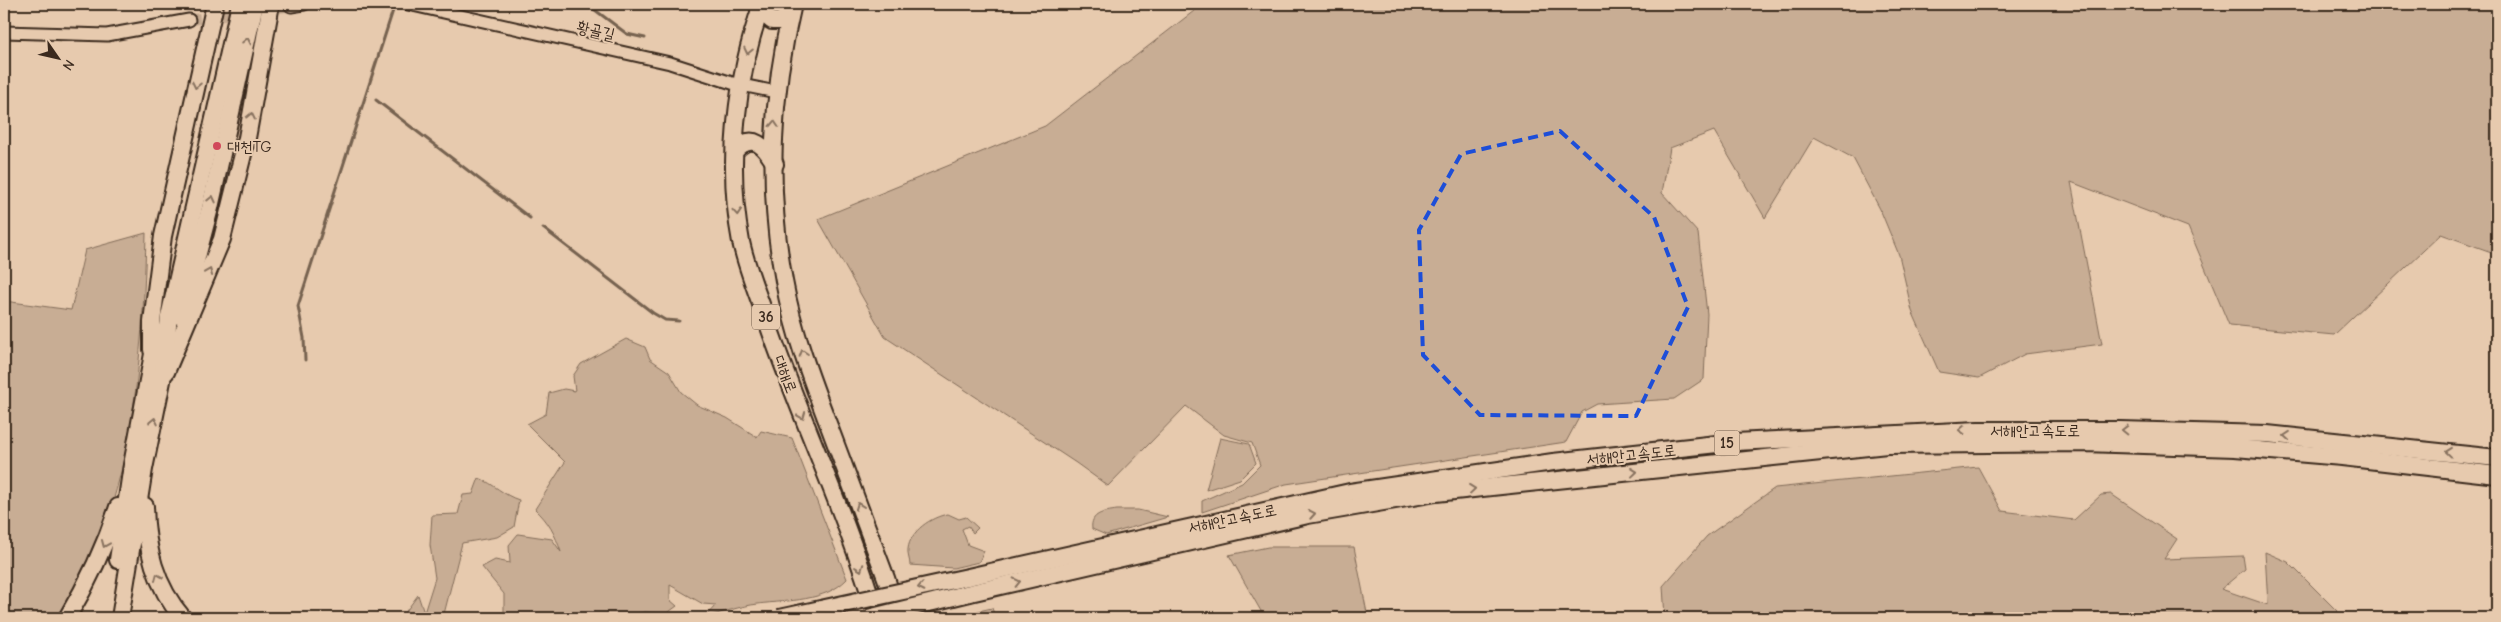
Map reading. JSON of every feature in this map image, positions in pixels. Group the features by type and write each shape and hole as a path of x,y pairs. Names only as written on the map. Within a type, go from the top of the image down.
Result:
{"highway":[{"path":"152,359 152,322 163,236 215,4"},
{"path":"120,618 152,359 179,223 229,4"},
{"path":"162,381 169,317 240,4"},
{"path":"109,618 138,467 196,265 255,4"},
{"path":"162,381 222,239 252,110 271,4"},
{"path":"760,7 772,21 780,21 792,9"},
{"name":"대해로","path":"760,7 741,85 735,151 738,224 749,270 783,370 849,540 876,618"},
{"name":"대해로","path":"792,9 776,92 774,164 778,238 784,282 795,328 809,373 886,578 898,618"},
{"path":"735,151 743,142 757,143 767,151 774,164"},
{"name":"서해안고속도로","path":"868,618 969,585 1350,492 1553,462 1736,442 1978,430 2120,430 2267,434 2497,458"},
{"name":"서해안고속도로","path":"779,618 969,585 1308,514 1436,493 1887,445 2084,443 2235,448 2342,457 2497,475"},
{"path":"68,618 85,588 138,467"},
{"path":"138,467 149,550 167,597 183,618"}],"street":[{"path":"291,6 304,4"},
{"name":"황골길","path":"408,4 426,6 670,63 741,85 776,92"},
{"path":"4,32 107,34 189,20"}],"highlighted area":[{"path":"1560,131 1654,217 1688,307 1636,416 1480,415 1423,355 1419,230 1461,154"}],"shaded area":[{"path":"1203,4 2497,4 2497,254 2441,234 2334,335 2229,325 2188,227 2071,182 2102,344 2025,354 1979,378 1939,372 1912,311 1899,255 1880,209 1853,158 1814,137 1765,218 1714,131 1670,148 1662,193 1698,233 1707,314 1704,379 1674,399 1597,404 1582,412 1566,442 1286,484 1202,512 1202,501 1242,483 1260,465 1252,443 1224,435 1186,406 1108,486 885,337 818,219 1045,126"},
{"path":"146,233 143,310 136,391 121,471 111,508 98,544 60,618 4,618 4,301 71,310 85,250"},
{"path":"626,339 645,347 650,359 669,372 681,392 697,405 727,418 757,437 761,431 792,438 847,579 838,587 805,599 751,605 705,617 716,605 703,604 670,585 670,600 677,606 666,614 645,612 619,618 504,618 504,594 482,567 495,560 510,563 509,545 518,534 552,539 561,552 551,529 535,509 565,462 527,424 546,414 549,393 564,389 575,391 573,376 581,364"},
{"path":"1220,438 1249,444 1256,463 1240,479 1206,490"},
{"path":"1978,467 2002,511 2074,520 2101,495 2111,494 2177,539 2164,559 2243,556 2245,569 2221,589 2268,605 2265,552 2288,562 2344,618 1665,618 1663,586 1707,536 1775,488"},
{"path":"479,478 519,500 514,527 497,537 462,543 443,618 401,618 418,595 424,613 435,578 430,545 432,515 458,514 463,495 473,494"},
{"path":"1117,510 1138,510 1168,517 1106,535 1092,529 1093,520 1096,516"},
{"path":"948,514 959,519 966,517 978,528 973,533 968,526 962,529 968,545 984,551 979,562 953,568 910,565 908,551 913,536 928,522"},
{"path":"1268,547 1354,547 1368,618 1271,618 1269,614 1262,613 1229,555"},
{"path":"992,608 994,614 992,618 947,618"}],"waterway":[{"path":"305,360 304,338 298,306 395,4"},
{"path":"587,4 627,34 645,38"},
{"path":"376,100 530,218"},
{"path":"543,228 653,313 665,320 679,321"}],"tunnel":[{"path":"263,10 291,6"},
{"path":"189,20 245,13"}],"place":[{"name":"대천TG","path":"217,146"}]}
